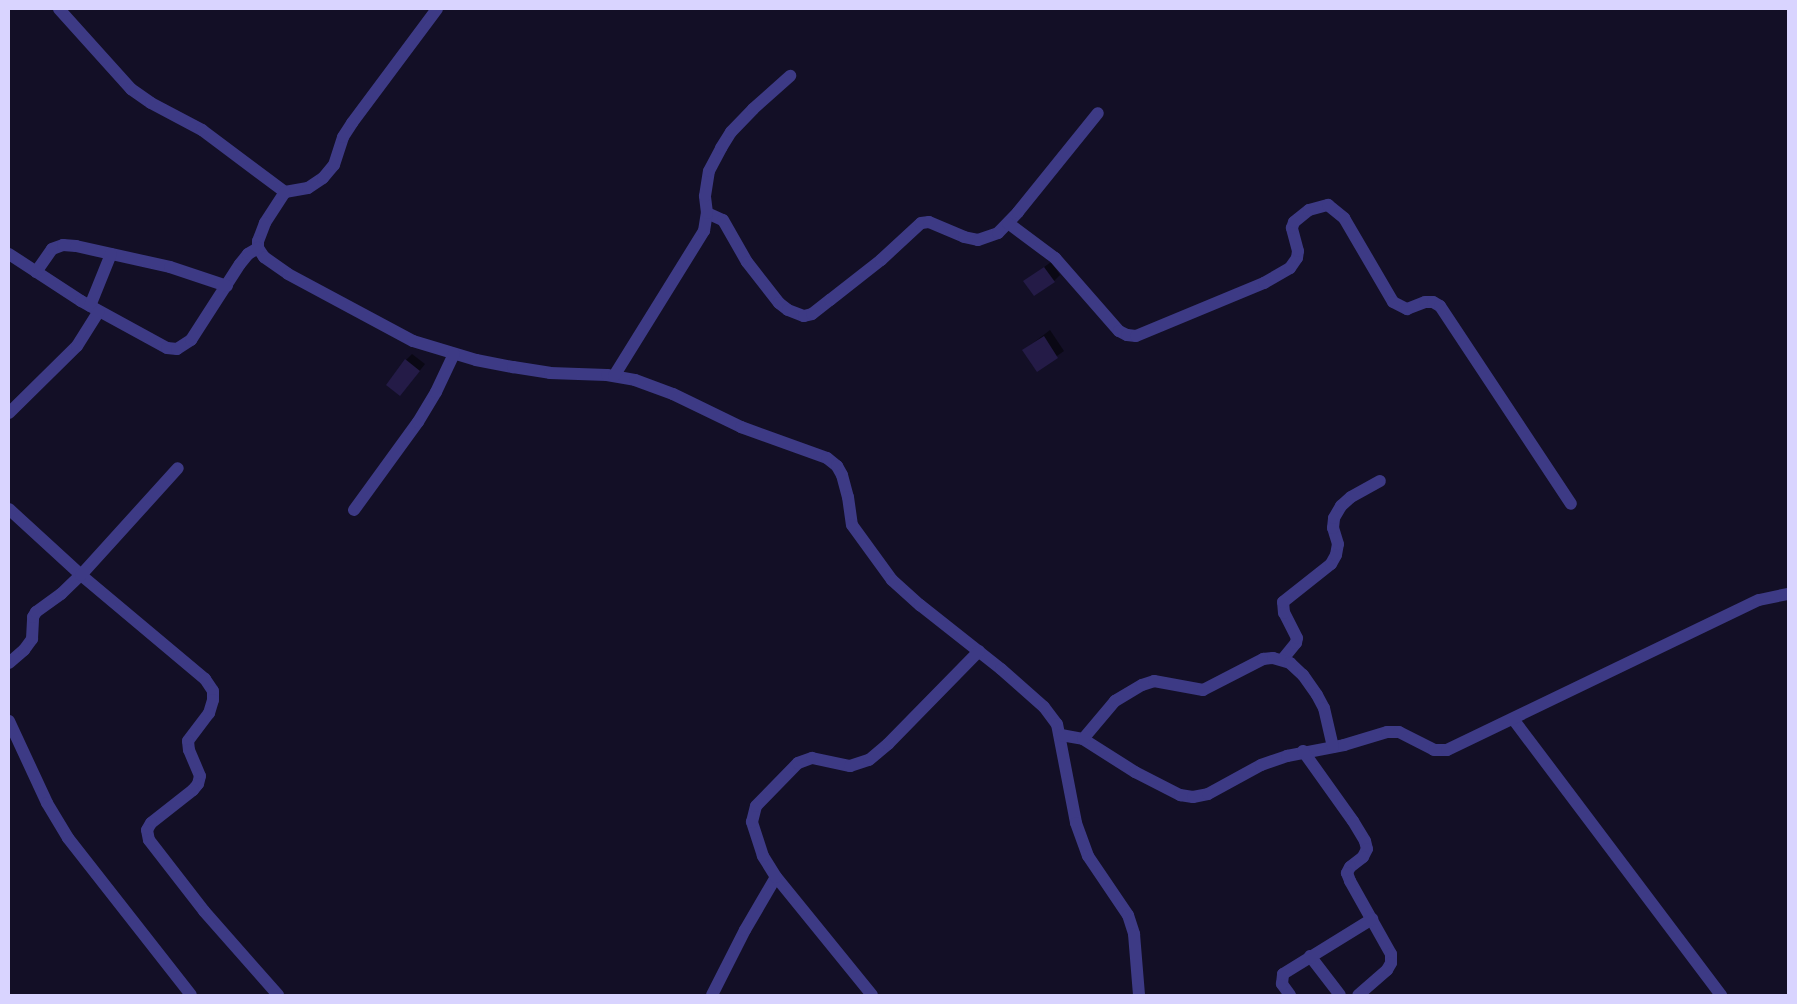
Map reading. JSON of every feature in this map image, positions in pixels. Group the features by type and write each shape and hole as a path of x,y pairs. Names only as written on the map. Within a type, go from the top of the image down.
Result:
{"street":[{"path":"60,9 131,90 151,103 202,130 284,192 308,188 324,178 334,165 343,137 352,123 437,9"},
{"path":"614,376 704,231 707,213 704,196 709,172 721,148 731,132 753,109 790,76"},
{"path":"707,213 723,220 747,262 779,303 788,310 804,316 812,314 921,223 929,222 964,237 978,240 998,233 1098,113"},
{"path":"284,192 265,223 258,241 258,248 264,257 288,274 413,341 476,360 550,372 614,376 635,380 673,394 741,427 827,458 837,466 842,474 852,525 870,552 899,586 1044,707 1057,724 1061,735 1069,789 1088,856 1128,915 1134,934 1139,995"},
{"path":"1008,223 1055,258 1119,331 1136,336 1264,283 1290,268 1297,258 1298,250 1292,228 1294,222 1309,210 1328,205 1344,218 1393,302 1407,310 1425,302 1433,302 1440,306 1572,504"},
{"path":"36,272 52,249 63,245 170,267 227,286"},
{"path":"9,254 95,308 167,348 177,349 191,340 240,264 248,254 258,248"},
{"path":"9,413 77,346 95,308 111,254"},
{"path":"354,510 418,422 436,392 454,354"},
{"path":"9,662 24,650 32,639 33,617 81,575 178,468"},
{"path":"1282,660 1296,643 1297,638 1284,612 1283,602 1331,564 1336,555 1338,544 1334,528 1334,518 1341,506 1351,497 1380,481"},
{"path":"9,508 81,575 205,679 213,691 213,700 209,713 188,741 189,750 200,776 198,784 151,823 147,830 150,840 204,911 278,995"},
{"path":"1061,735 1083,739 1135,772 1180,795 1193,798 1208,794 1261,765 1303,751 1333,747 1387,732 1399,732 1434,750 1448,750 1760,600 1788,594"},
{"path":"872,995 776,877 763,856 752,822 756,806 798,763 812,758 850,766 869,760 888,744 979,651"},
{"path":"1083,739 1115,701 1142,685 1154,681 1203,690 1263,659 1273,658 1290,663 1303,675 1317,695 1324,708 1333,747"},
{"path":"1513,719 1721,995"},
{"path":"9,721 47,803 68,838 191,995"},
{"path":"1303,751 1353,820 1365,841 1367,849 1363,857 1350,867 1347,873 1391,954 1391,963 1387,970 1358,995"},
{"path":"712,995 745,930 776,877"},
{"path":"1290,995 1282,984 1281,979 1290,969 1372,919"},
{"path":"1310,956 1340,995"}],"building":[{"path":"1044,267 1055,282 1034,296 1023,281"},
{"path":"1044,336 1058,358 1037,372 1022,350"},
{"path":"405,359 420,371 400,396 386,385"}]}
